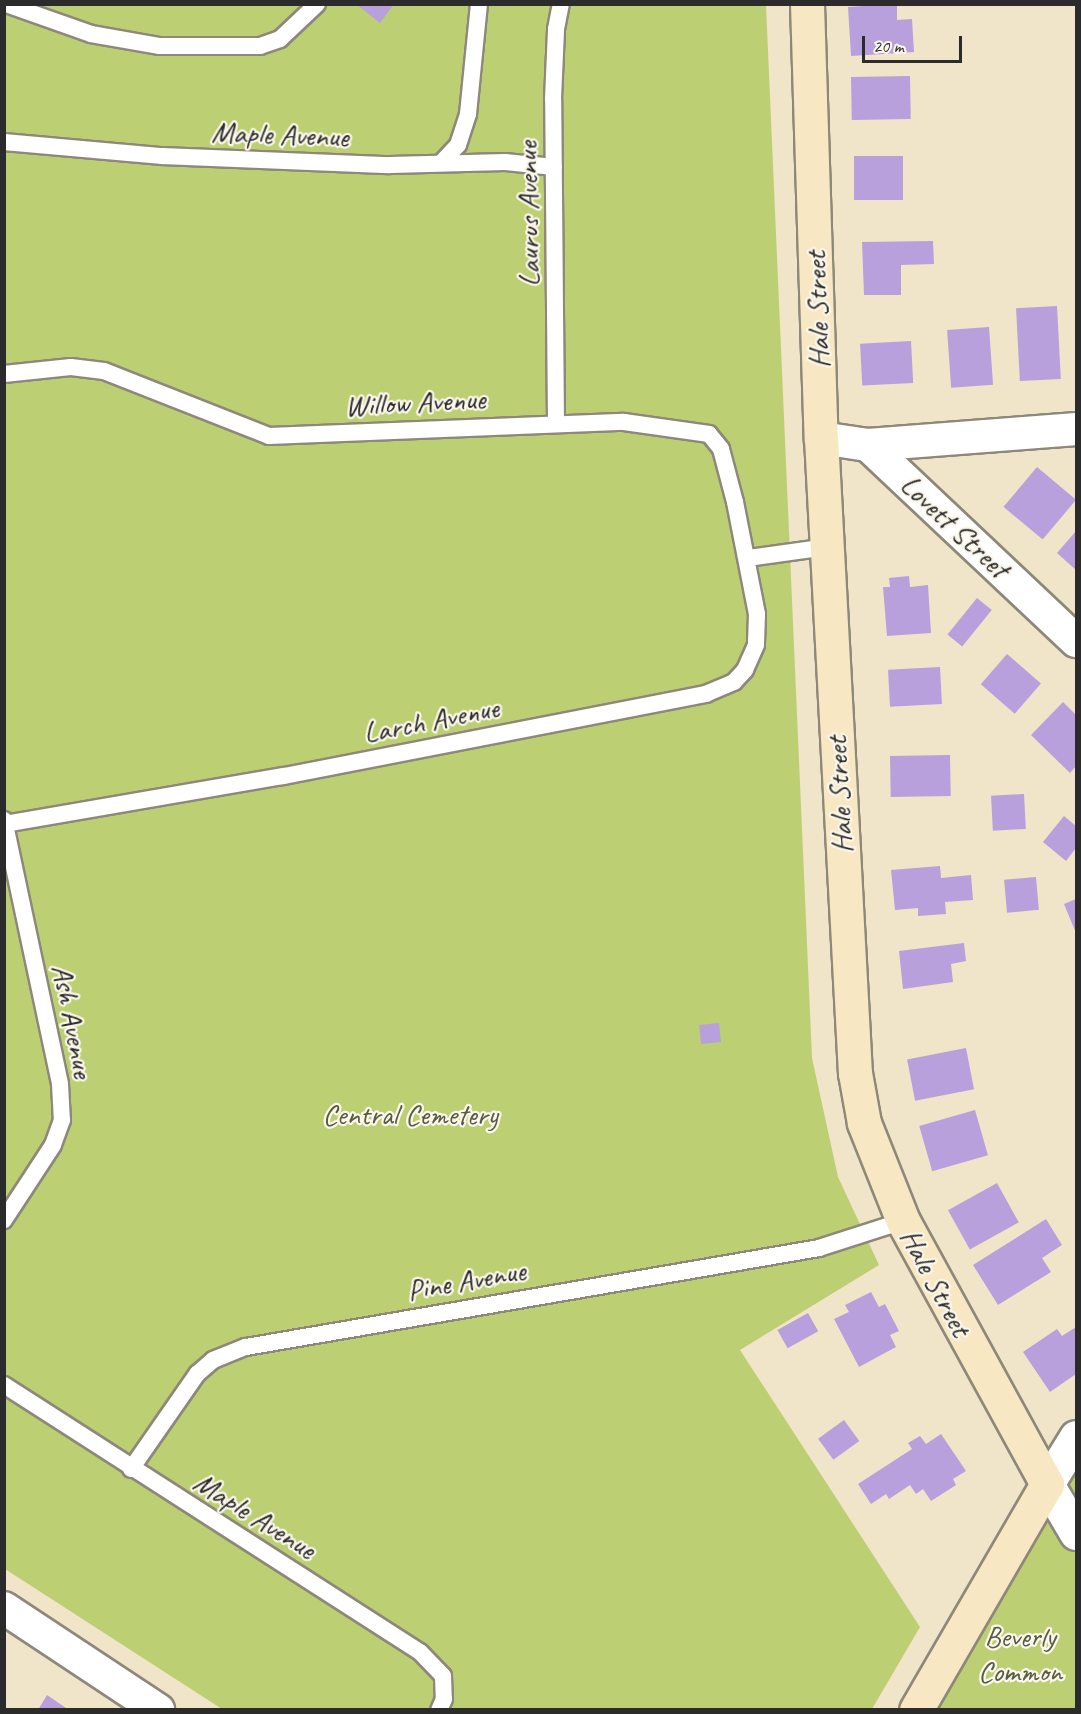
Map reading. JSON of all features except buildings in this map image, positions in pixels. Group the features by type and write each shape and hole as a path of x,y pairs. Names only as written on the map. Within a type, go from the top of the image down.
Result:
{"main road":[{"name":"Hale Street","path":"807,4 821,438 855,1073 867,1132 903,1221 1047,1484"},
{"path":"916,1710 1047,1484"}],"street":[{"path":"821,438 868,445 1077,429"},
{"name":"Lovett Street","path":"868,445 1077,641"},
{"path":"1047,1484 1077,1437"},
{"name":"Hale Street","path":"1047,1484 1077,1533"},
{"path":"4,1608 158,1710"}],"lane":[{"path":"6,4 91,34 160,46 260,46 280,39 317,4"},
{"path":"443,161 458,145 468,114 479,4"},
{"name":"Laurus Avenue","path":"556,423 555,29 561,4"},
{"name":"Maple Avenue","path":"4,142 265,161 390,165 443,161 554,167"},
{"name":"Willow Avenue","path":"4,374 71,367 104,371 269,436 624,422 709,434 721,449 747,558"},
{"path":"747,558 827,547"},
{"name":"Larch Avenue","path":"5,823 283,776 706,694 734,682 745,670 756,645 757,614 747,558"},
{"name":"Ash Avenue","path":"4,1220 53,1145 62,1120 60,1084 5,823"},
{"name":"Pine Avenue","path":"131,1469 197,1374 213,1360 246,1347 819,1248 864,1236 903,1221"},
{"name":"Maple Avenue","path":"4,1385 131,1469 420,1652 443,1676 444,1699 439,1710"}],"green space":[{"name":"Central Cemetery","path":"4,5 766,5 812,1058 838,1177 879,1265 740,1350 920,1627 872,1709 222,1709 5,1569"},
{"name":"Beverly Common","path":"1076,1467 1076,1709 917,1709"}]}
